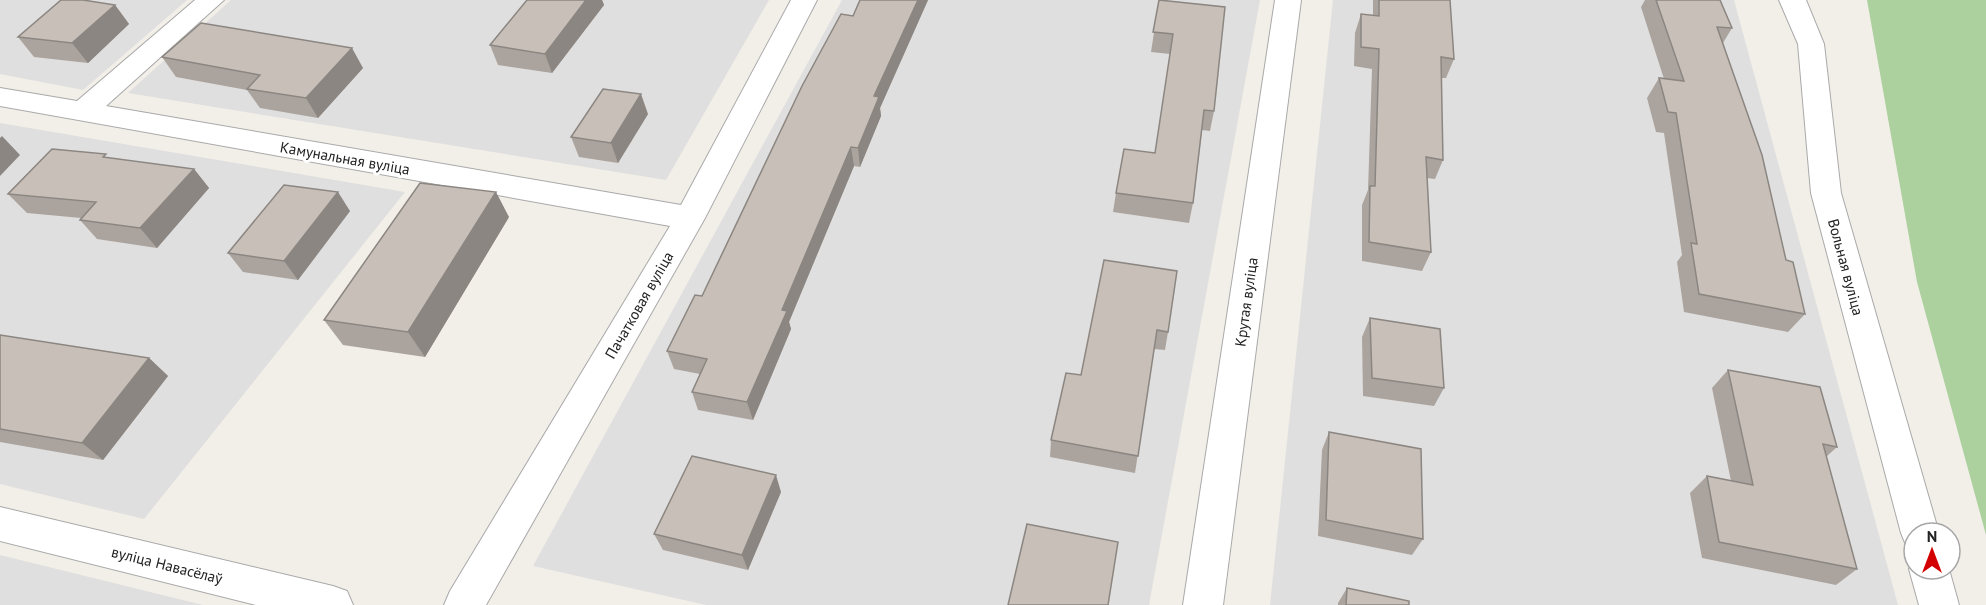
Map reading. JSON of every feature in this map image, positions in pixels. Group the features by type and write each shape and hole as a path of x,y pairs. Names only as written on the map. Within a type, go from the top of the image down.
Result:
{"street":[{"path":"82,112 210,0"},
{"name":"Пачатковая вуліца","path":"464,605 690,218 804,0"},
{"name":"Крутая вуліца","path":"1203,605 1288,0"},
{"name":"Вольная вуліца","path":"1792,0 1811,44 1826,193 1917,521"},
{"name":"Камунальная вуліца","path":"0,97 690,218"},
{"name":"вуліца Навасёлаў","path":"0,524 333,605"},
{"path":"1932,581 1939,605"}],"shaded area":[{"path":"0,0 187,0 83,90 0,74"},
{"path":"231,0 769,0 666,180 128,93"},
{"path":"842,0 1260,0 1149,605 706,605 533,566"},
{"path":"1333,0 1734,0 1898,605 1270,605"},
{"path":"0,123 405,192 144,519 0,484"},
{"path":"0,555 203,605 0,605"}],"green space":[{"path":"1867,0 1986,0 1986,535 1917,282"}],"building":[{"path":"61,0 83,0 115,5 72,43 18,37"},
{"path":"527,0 586,0 545,54 490,45"},
{"path":"860,0 918,0 874,96 879,97 858,148 851,147 782,310 787,311 747,402 692,392 707,359 667,351 695,295 702,296 802,86 841,14 853,16"},
{"path":"1159,0 1225,7 1214,111 1204,110 1193,203 1116,193 1124,149 1155,153 1173,34 1153,32"},
{"path":"1379,0 1450,0 1454,59 1441,57 1443,160 1426,157 1431,252 1369,242 1370,186 1375,186 1379,49 1361,47 1361,14 1379,16"},
{"path":"1656,0 1720,0 1732,28 1717,27 1762,155 1786,260 1793,262 1805,314 1699,294 1691,243 1697,244 1676,113 1668,112 1659,78 1684,81"},
{"path":"201,23 352,48 306,98 247,89 260,75 162,57"},
{"path":"603,89 641,94 611,143 571,137"},
{"path":"52,149 106,154 103,157 194,169 140,228 80,220 96,202 8,194"},
{"path":"420,183 496,192 408,332 324,320"},
{"path":"284,185 338,192 284,261 228,253"},
{"path":"1104,260 1177,271 1168,332 1157,330 1138,456 1051,440 1066,373 1081,375"},
{"path":"1370,318 1440,329 1444,388 1372,378"},
{"path":"0,335 149,358 82,443 0,429"},
{"path":"1728,370 1820,387 1837,447 1823,444 1857,569 1719,542 1707,476 1753,485"},
{"path":"1329,432 1421,449 1423,539 1326,520"},
{"path":"692,456 776,475 742,555 654,534"},
{"path":"1027,524 1118,542 1108,605 1008,605"},
{"path":"1347,588 1409,601 1409,605 1346,605"}]}
